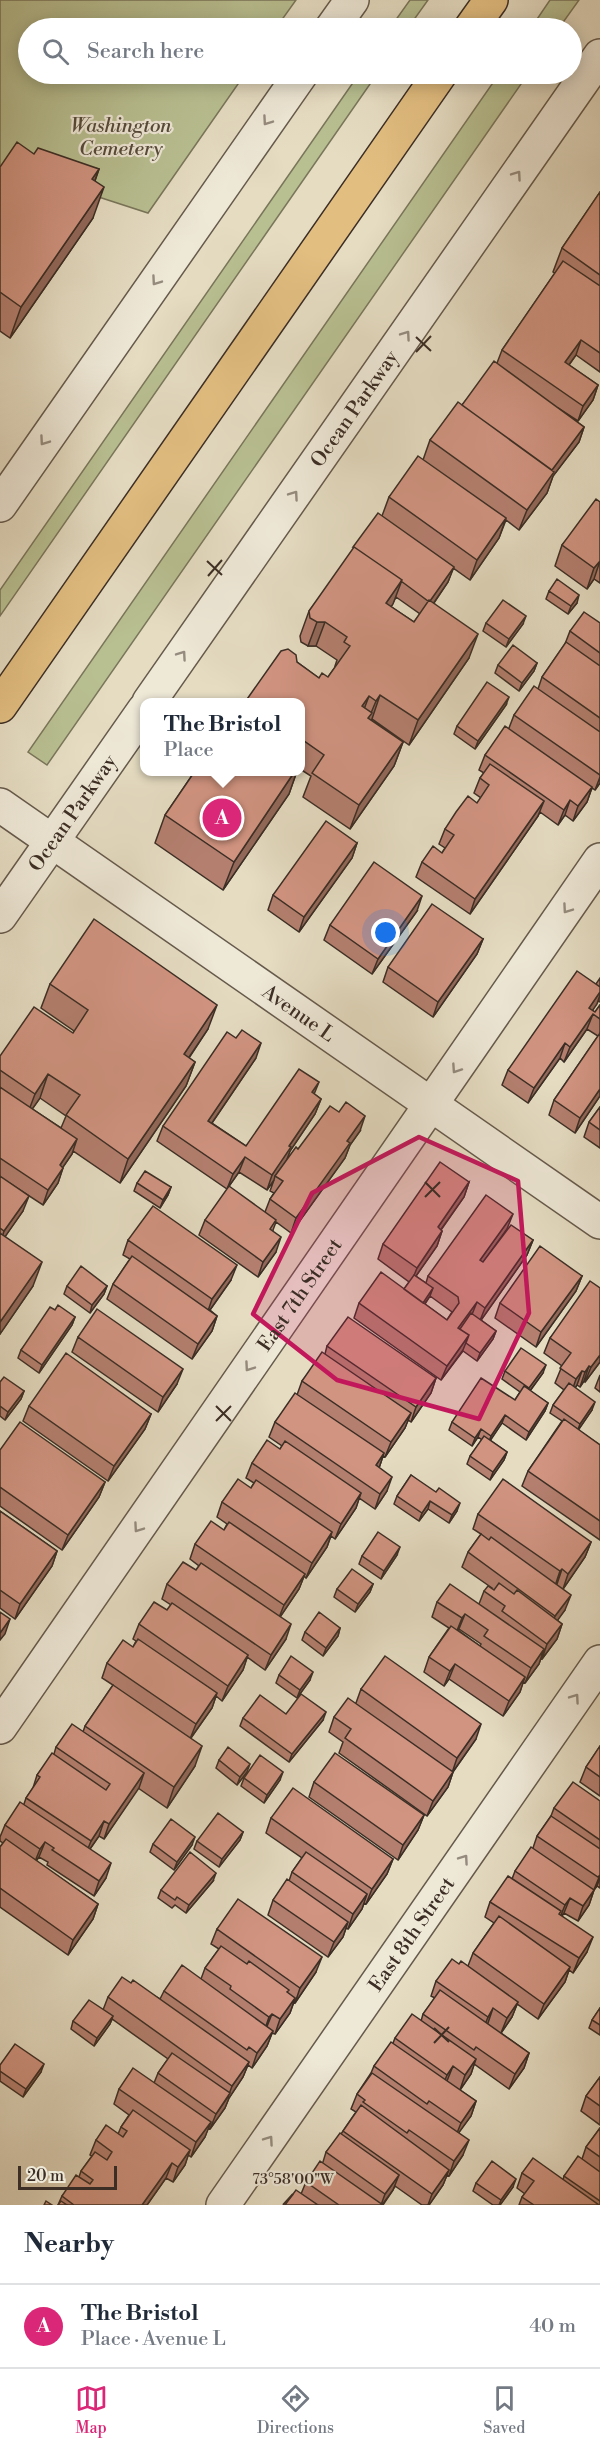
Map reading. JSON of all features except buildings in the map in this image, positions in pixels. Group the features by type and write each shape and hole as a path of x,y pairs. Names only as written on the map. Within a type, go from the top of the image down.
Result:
{"main road":[{"path":"478,18 491,0"},
{"path":"0,706 433,84"}],"street":[{"path":"339,18 352,0"},
{"name":"Ocean Parkway","path":"582,82 600,56"},
{"path":"0,505 294,84"},
{"name":"Ocean Parkway","path":"152,698 580,84"},
{"name":"Ocean Parkway","path":"0,916 140,716"},
{"name":"Avenue L","path":"0,805 600,1222"},
{"name":"East 7th Street","path":"0,1727 600,860"},
{"name":"East 8th Street","path":"224,2205 600,1662"}],"highlighted area":[{"path":"419,1137 518,1181 529,1313 479,1419 337,1380 253,1314 312,1193"}],"green space":[{"name":"Washington Cemetery","path":"0,0 296,0 283,18 18,18 18,84 238,84 148,213 0,165"},
{"path":"410,0 428,0 415,18 397,18"},
{"path":"550,0 579,0 566,18 538,18"},
{"path":"352,84 370,84 0,616 0,590"},
{"path":"492,84 521,84 47,765 28,752"}],"place":[{"name":"The Bristol","path":"222,818"}]}
